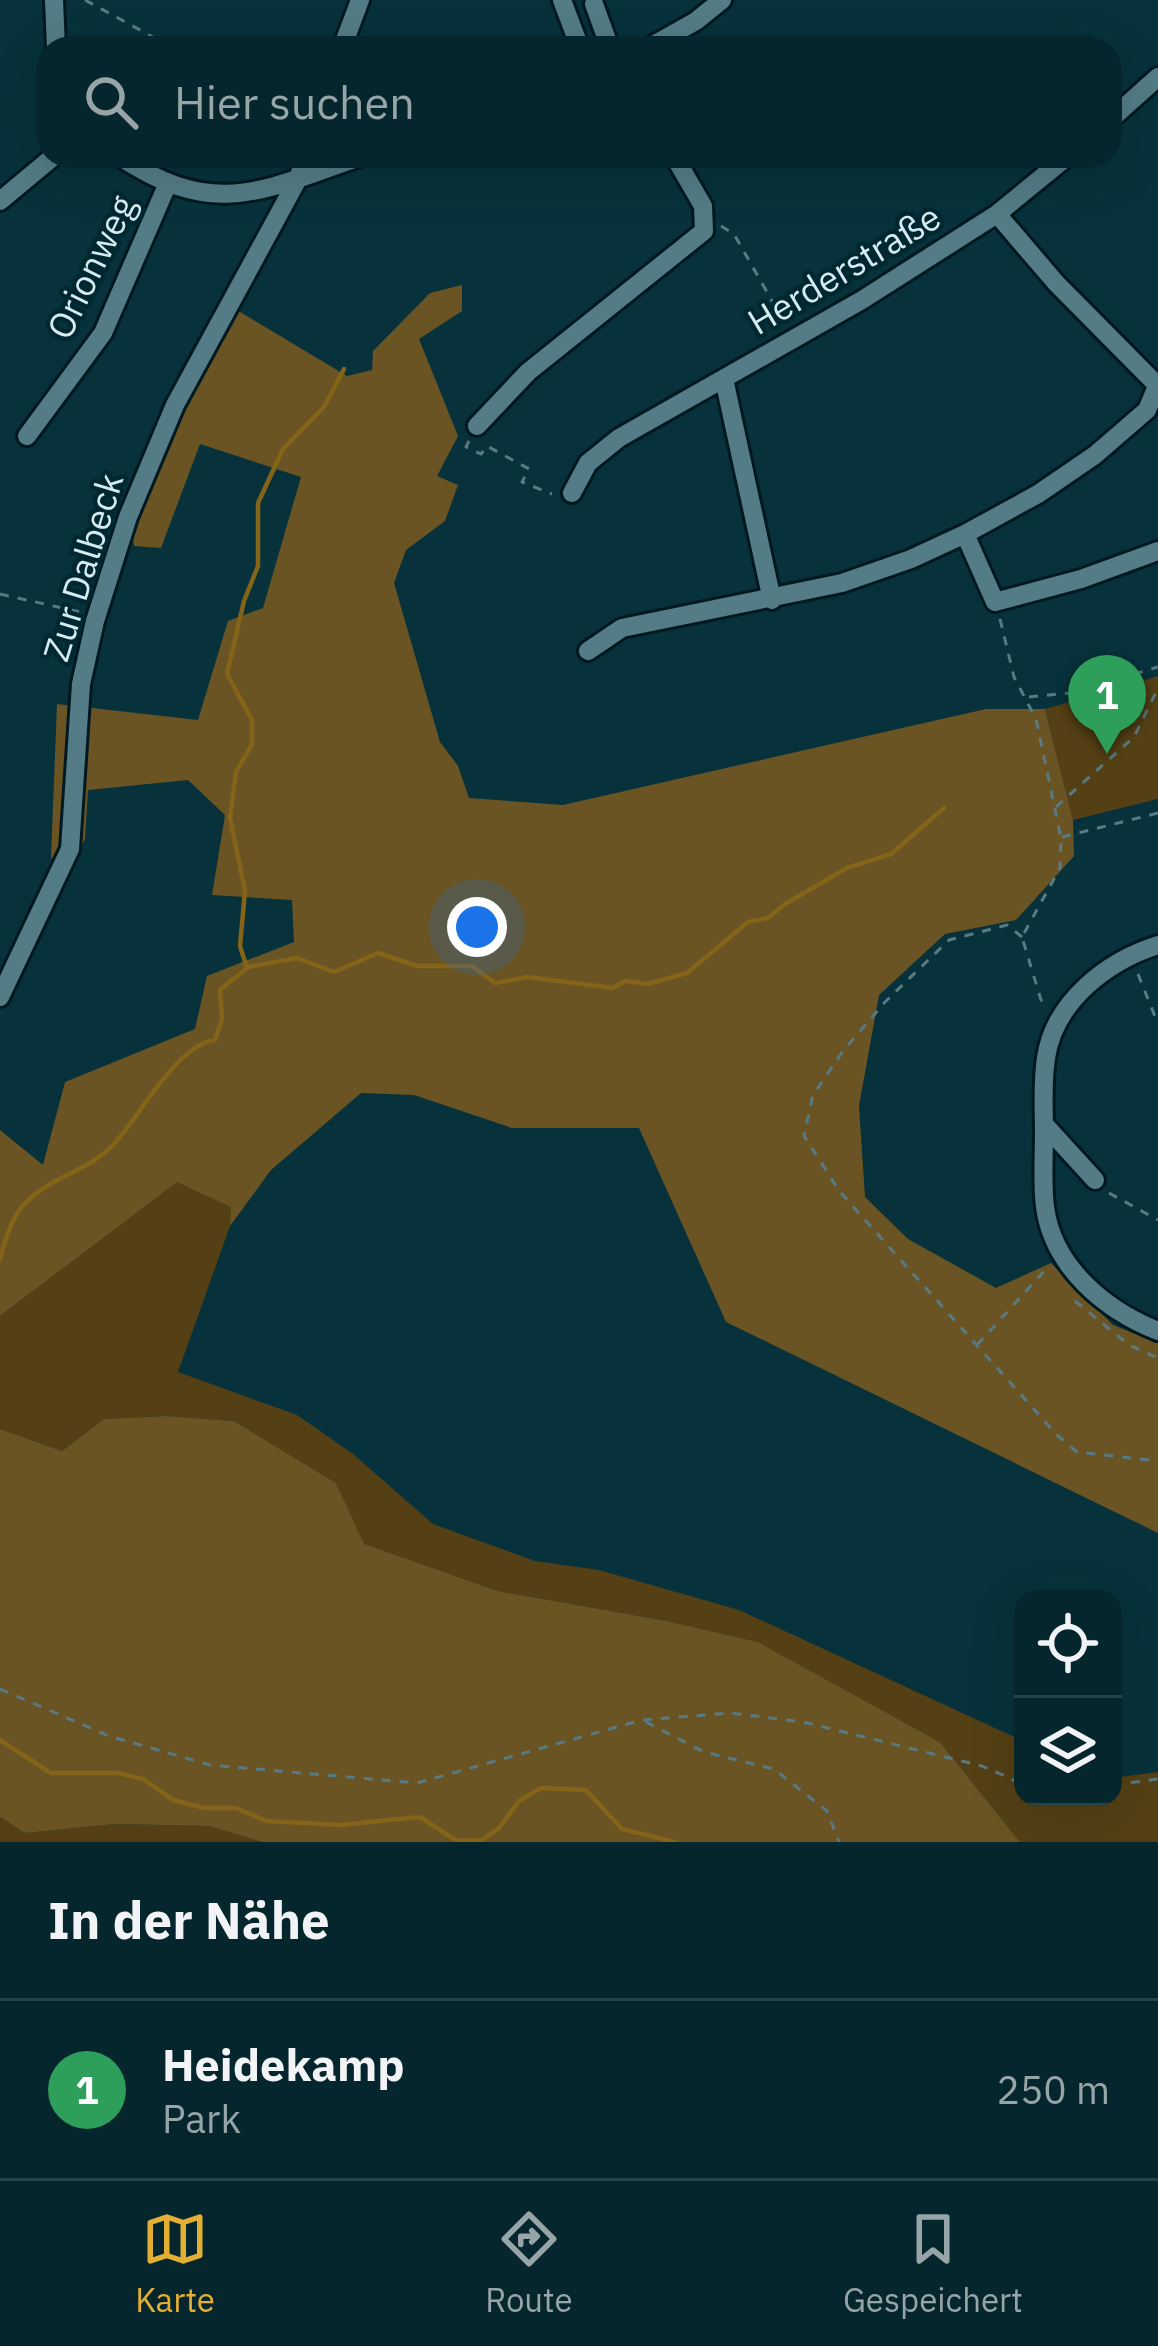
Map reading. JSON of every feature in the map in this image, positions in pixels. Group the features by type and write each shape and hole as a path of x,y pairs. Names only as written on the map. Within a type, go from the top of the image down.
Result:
{"street":[{"path":"54,0 56,36"},
{"path":"346,36 360,0"},
{"path":"562,0 576,36"},
{"path":"663,36 697,9 722,0"},
{"path":"594,4 606,36"},
{"path":"1122,109 1158,77"},
{"path":"0,201 40,168"},
{"path":"137,168 201,192 236,194 268,191 326,168"},
{"name":"Zur Dalbeck","path":"0,997 70,849 79,703 96,616 128,517 175,405 301,168"},
{"path":"477,426 528,372 704,231 704,214 680,168"},
{"name":"Herderstraße","path":"572,493 588,463 619,438 794,339 997,214 1053,168"},
{"name":"Orionweg","path":"28,436 103,333 168,183"},
{"name":"Herderstraße","path":"997,214 1056,283 1158,385"},
{"name":"Herderstraße","path":"724,379 772,600"},
{"path":"588,650 622,628 772,600 877,572 965,534 1038,494 1153,415 1158,385"},
{"path":"965,534 995,602 1081,579 1158,551"},
{"path":"1158,945 1096,978 1064,1015 1046,1054 1044,1124 1045,1207 1051,1232 1085,1283 1115,1310 1158,1331"},
{"path":"1044,1124 1095,1180"}],"path":[{"path":"85,0 151,36"},
{"path":"704,214 734,234 794,339"},
{"path":"477,426 466,447 481,454 487,446 529,469 521,482 545,494 572,493"},
{"path":"0,594 96,616"},
{"path":"995,602 1014,677 1036,718 1060,838 1060,868 1022,937"},
{"path":"1028,697 1069,693 1158,667"},
{"path":"1054,808 1134,737 1158,688"},
{"path":"1060,838 1158,813"},
{"path":"1064,1015 1042,1000 1022,937 1007,925 949,940 843,1052 813,1095 804,1136 840,1192 975,1346 1077,1452 1158,1461"},
{"path":"1131,956 1158,1024"},
{"path":"1095,1180 1158,1220"},
{"path":"975,1346 1049,1265 1065,1257"},
{"path":"0,1689 110,1736 209,1765 417,1783 642,1720 730,1713 803,1722 982,1766 1014,1780"},
{"path":"642,1720 704,1752 774,1769 827,1810 839,1842"},
{"path":"1122,1784 1158,1779"}],"shaded area":[{"path":"462,285 462,311 419,339 458,436 437,476 458,485 445,521 406,550 394,583 440,742 458,766 469,798 563,805 986,709 1045,709 1073,820 1074,856 1016,920 945,934 879,995 859,1106 865,1197 908,1239 996,1288 1051,1263 1113,1325 1158,1343 1158,1533 726,1322 639,1128 512,1128 414,1095 361,1093 271,1170 230,1226 231,1207 177,1182 0,1316 0,1130 43,1165 65,1082 195,1029 207,976 294,942 292,900 212,895 225,815 188,780 88,790 85,839 69,869 51,858 57,704 198,720 228,621 263,608 301,477 200,444 161,548 134,546 131,524 180,408 235,309 347,376 372,370 373,351 430,293"},
{"path":"1158,676 1158,799 1073,820 1045,709"},
{"path":"177,1181 232,1207 230,1226 178,1372 297,1415 353,1454 433,1524 535,1561 599,1570 739,1610 1014,1737 1014,1806 1122,1806 1122,1777 1158,1772 1158,1842 1020,1842 940,1742 758,1642 498,1591 363,1544 336,1483 234,1421 166,1416 104,1419 62,1451 0,1429 0,1316"},
{"path":"166,1416 234,1421 336,1483 364,1544 498,1591 758,1642 940,1742 1020,1842 262,1842 210,1826 115,1824 25,1833 0,1817 0,1429 62,1451 104,1419"},
{"path":"0,1817 25,1833 115,1824 211,1826 262,1842 0,1842"}],"waterway":[{"path":"0,1260 21,1208 42,1189 103,1154 172,1068 200,1045 215,1040 222,1019 220,990 247,968 240,946 245,891 230,818 236,772 252,744 252,720 227,674 244,601 258,566 258,503 283,449 324,407 344,369"},
{"path":"249,967 297,958 334,972 378,953 417,966 472,966 495,983 528,977 613,988 625,981 648,984 687,973 748,922 768,918 847,868 891,854 944,808"},
{"path":"0,1740 51,1773 118,1773 143,1779 173,1800 204,1808 236,1808 266,1821 340,1825 420,1817 457,1841 482,1840 499,1828 519,1801 541,1788 586,1790 622,1829 675,1842"}],"place":[{"name":"Heidekamp","path":"1107,754"}]}
